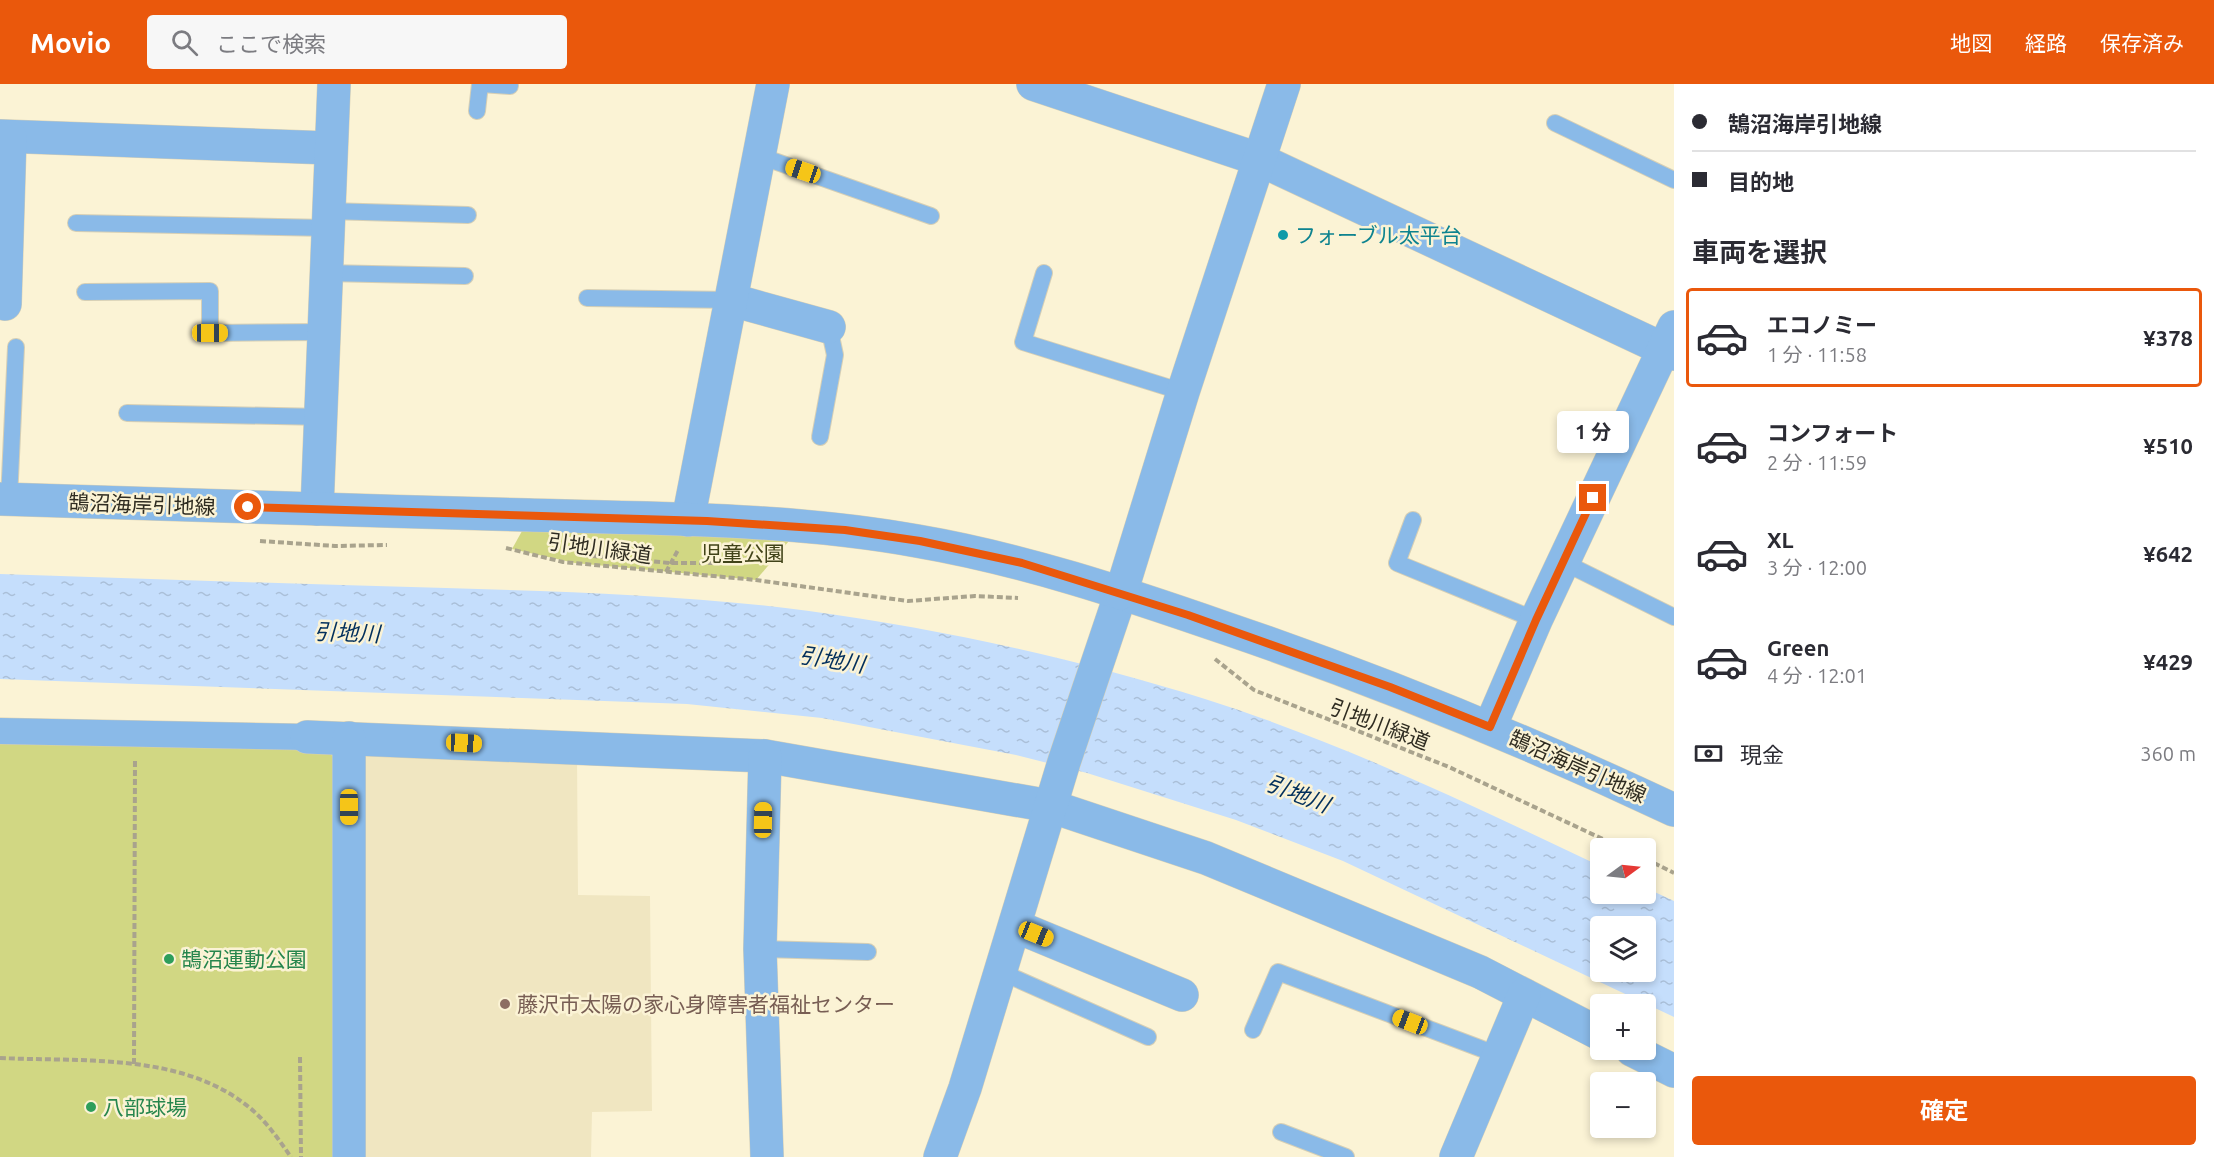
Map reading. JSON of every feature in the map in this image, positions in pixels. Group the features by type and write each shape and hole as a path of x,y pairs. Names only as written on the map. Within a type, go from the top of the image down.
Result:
{"street":[{"path":"317,509 334,84"},
{"path":"681,533 732,300 773,84"},
{"path":"1032,84 1258,159 1670,343 1563,562 1490,727"},
{"path":"940,1157 965,1088 1050,806 1121,594 1183,392 1284,84"},
{"path":"5,304 3,260 5,137 330,148"},
{"path":"732,300 829,327"},
{"name":"鵠沼海岸引地線","path":"4,500 317,509 681,533 845,530 920,541 1022,563 1294,651 1490,727 1674,810"},
{"path":"0,731 349,738 765,756 1050,806 1206,858 1480,972 1590,1029"},
{"path":"349,738 349,1157"},
{"path":"765,756 760,950 767,1157"},
{"path":"1015,926 1182,995"},
{"path":"1456,1157 1524,995"},
{"path":"1652,1060 1674,1071"}],"lane":[{"path":"477,111 481,84 510,86"},
{"path":"1555,123 1674,180"},
{"path":"760,156 931,216"},
{"path":"76,223 468,215"},
{"path":"326,273 465,276"},
{"path":"1044,273 1023,342 1183,392"},
{"path":"86,292 210,291 210,333 325,332"},
{"path":"587,298 732,300"},
{"path":"820,436 835,355 829,327"},
{"path":"4,500 16,347"},
{"path":"127,412 322,417"},
{"path":"1413,520 1396,563 1536,620"},
{"path":"1563,562 1674,617"},
{"path":"760,950 868,952"},
{"path":"1001,972 1148,1037"},
{"path":"1253,1030 1278,972 1498,1056"},
{"path":"1281,1132 1346,1157"}],"path":[{"path":"666,572 680,547 681,533"},
{"path":"256,541 335,546 393,544"},
{"path":"591,544 582,555 670,563 732,563 745,546"},
{"name":"引地川緑道","path":"502,547 563,562 756,580 908,601 975,596 1026,598"},
{"name":"引地川緑道","path":"1210,655 1254,690 1449,767 1601,838"},
{"path":"134,1064 135,734"},
{"path":"1656,864 1674,873"},
{"path":"300,1057 301,1157"},
{"path":"0,1058 134,1064 186,1073 220,1088 250,1108 273,1131 291,1157"}],"shaded area":[{"name":"藤沢市太陽の家心身障害者福祉センター","path":"359,754 577,756 578,895 650,896 652,1111 592,1112 591,1157 360,1157"}],"green space":[{"name":"児童公園","path":"531,515 799,529 756,580 575,563 512,549"},
{"name":"鵠沼運動公園","path":"0,740 327,750 336,760 342,1157 0,1157"}],"water":[{"name":"引地川","path":"0,574 537,591 674,598 859,618 959,636 1059,658 1157,684 1256,716 1356,755 1503,820 1590,861 1590,904 1656,904 1656,893 1674,901 1674,1017 1656,1009 1656,994 1625,994 1600,982 1656,982 1656,916 1590,916 1590,977 1343,861 1236,820 1087,773 1016,755 822,718 687,704 0,679"}],"place":[{"name":"フォーブル太平台","path":"1283,235"},
{"name":"鵠沼運動公園","path":"169,959"},
{"name":"藤沢市太陽の家心身障害者福祉センター","path":"505,1004"},
{"name":"八部球場","path":"91,1107"}],"route":[{"path":"248,507 707,521 845,530 920,541 1022,563 1188,615 1294,651 1490,727 1536,620 1593,498"}]}
